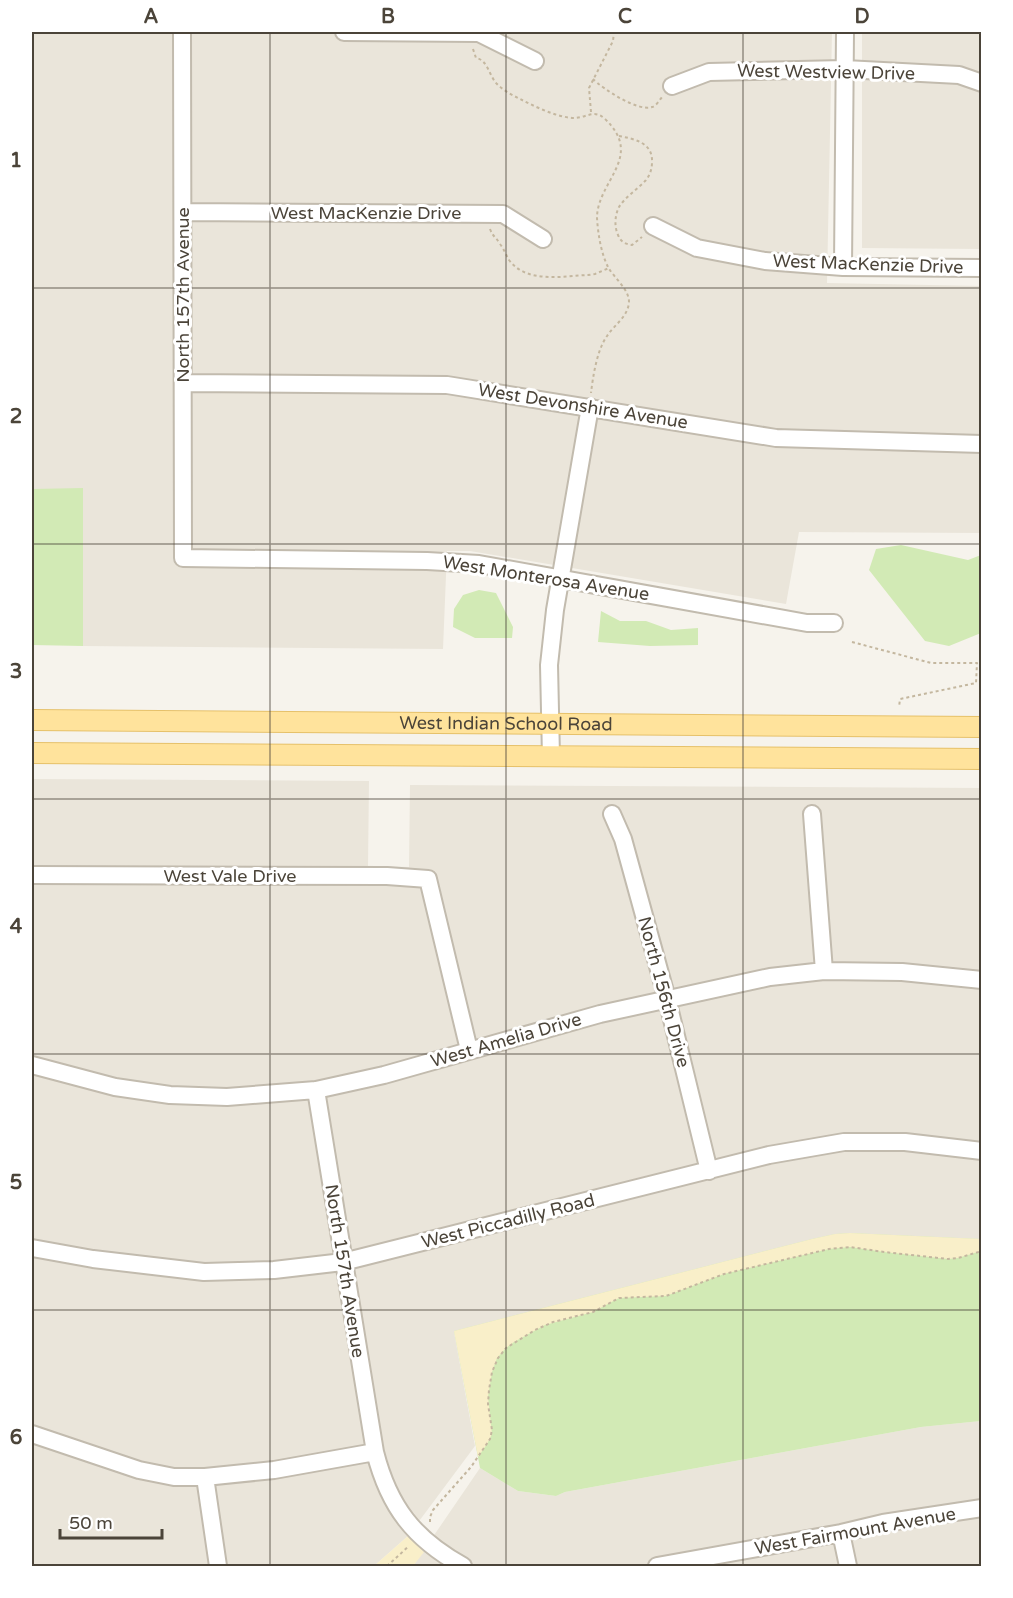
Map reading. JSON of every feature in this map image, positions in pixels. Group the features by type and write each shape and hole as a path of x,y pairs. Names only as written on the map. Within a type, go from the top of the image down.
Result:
{"main road":[{"name":"West Indian School Road","path":"32,720 981,727"},
{"name":"West Indian School Road","path":"32,753 981,759"}],"street":[{"name":"North 157th Avenue","path":"182,32 183,558"},
{"path":"344,32 479,33 536,61"},
{"path":"843,267 845,32"},
{"name":"West Westview Drive","path":"672,86 709,72 845,69 959,75 981,83"},
{"name":"West MacKenzie Drive","path":"183,212 503,214 543,239"},
{"name":"West MacKenzie Drive","path":"653,226 697,248 765,261 843,267 981,268"},
{"name":"West Devonshire Avenue","path":"183,383 447,385 777,438 981,444"},
{"path":"551,757 549,684 551,643 590,407"},
{"name":"West Monterosa Avenue","path":"183,558 479,564 807,623 834,623"},
{"name":"North 156th Drive","path":"612,814 623,839 667,999 709,1171"},
{"path":"812,814 824,971"},
{"name":"West Vale Drive","path":"32,875 375,876 428,879 469,1050"},
{"name":"West Amelia Drive","path":"32,1065 115,1087 170,1095 227,1096 316,1090 384,1075 600,1014 770,976 824,971 902,972 981,980"},
{"name":"North 157th Avenue","path":"316,1090 375,1452"},
{"name":"West Piccadilly Road","path":"32,1248 93,1259 204,1272 274,1270 343,1262 769,1155 844,1142 905,1142 981,1151"},
{"path":"32,1434 139,1470 174,1477 205,1477 274,1470 375,1452 381,1475 393,1500 407,1521 437,1551 464,1566"},
{"path":"205,1477 218,1566"},
{"name":"West Fairmount Avenue","path":"658,1566 884,1523 981,1508"},
{"path":"841,1533 848,1566"}],"path":[{"path":"591,113 589,88 613,41 614,32"},
{"path":"479,33 473,48 476,58 481,58 496,83 508,93 563,116 575,118 591,113 603,117 619,136 644,143 652,156 649,175 620,206 616,228 625,244 632,245 653,226"},
{"path":"593,79 613,94 636,105 650,108 655,106 672,86"},
{"path":"590,407 593,378 603,344 607,335 625,314 629,302 627,294 609,268 603,252 597,218 598,208 620,159 619,136"},
{"path":"489,214 490,230 494,238 499,241 510,261 526,273 540,277 588,275 609,268"},
{"path":"852,642 931,663 977,663 976,683 900,699 899,707"},
{"path":"387,1566 429,1526 434,1510 471,1467 490,1438 492,1430 488,1404 492,1372 498,1358 506,1348 536,1330 553,1322 592,1312 619,1298 666,1296 724,1274 829,1249 850,1247 948,1259 981,1251"}],"shaded area":[{"path":"32,32 832,32 827,283 981,286 981,533 799,532 786,604 470,551 447,551 443,649 83,646 83,489 32,489"},
{"path":"862,32 981,32 981,249 862,248"},
{"path":"32,779 369,781 368,866 409,867 410,785 981,788 981,1239 835,1234 454,1332 475,1446 408,1536 374,1566 32,1566"},
{"path":"981,1421 981,1566 413,1566 480,1468 518,1491 556,1496 565,1492 921,1427"}],"green space":[{"path":"83,488 83,646 32,645 32,489"},
{"path":"901,545 968,560 981,555 981,633 949,646 925,641 869,570 876,549"},
{"path":"479,590 496,593 513,627 512,638 475,638 453,627 454,609 463,595"},
{"path":"601,611 620,621 646,621 671,630 698,628 698,645 650,646 598,642"},
{"path":"850,1233 981,1239 981,1421 921,1427 565,1492 556,1496 518,1491 480,1468 454,1331 812,1239"}],"sand":[{"path":"850,1233 981,1239 981,1251 948,1259 850,1247 829,1249 724,1274 666,1296 619,1298 593,1312 545,1325 514,1342 497,1358 488,1397 492,1434 478,1457 454,1331 812,1239"},
{"path":"408,1536 424,1552 413,1566 374,1566"}]}
